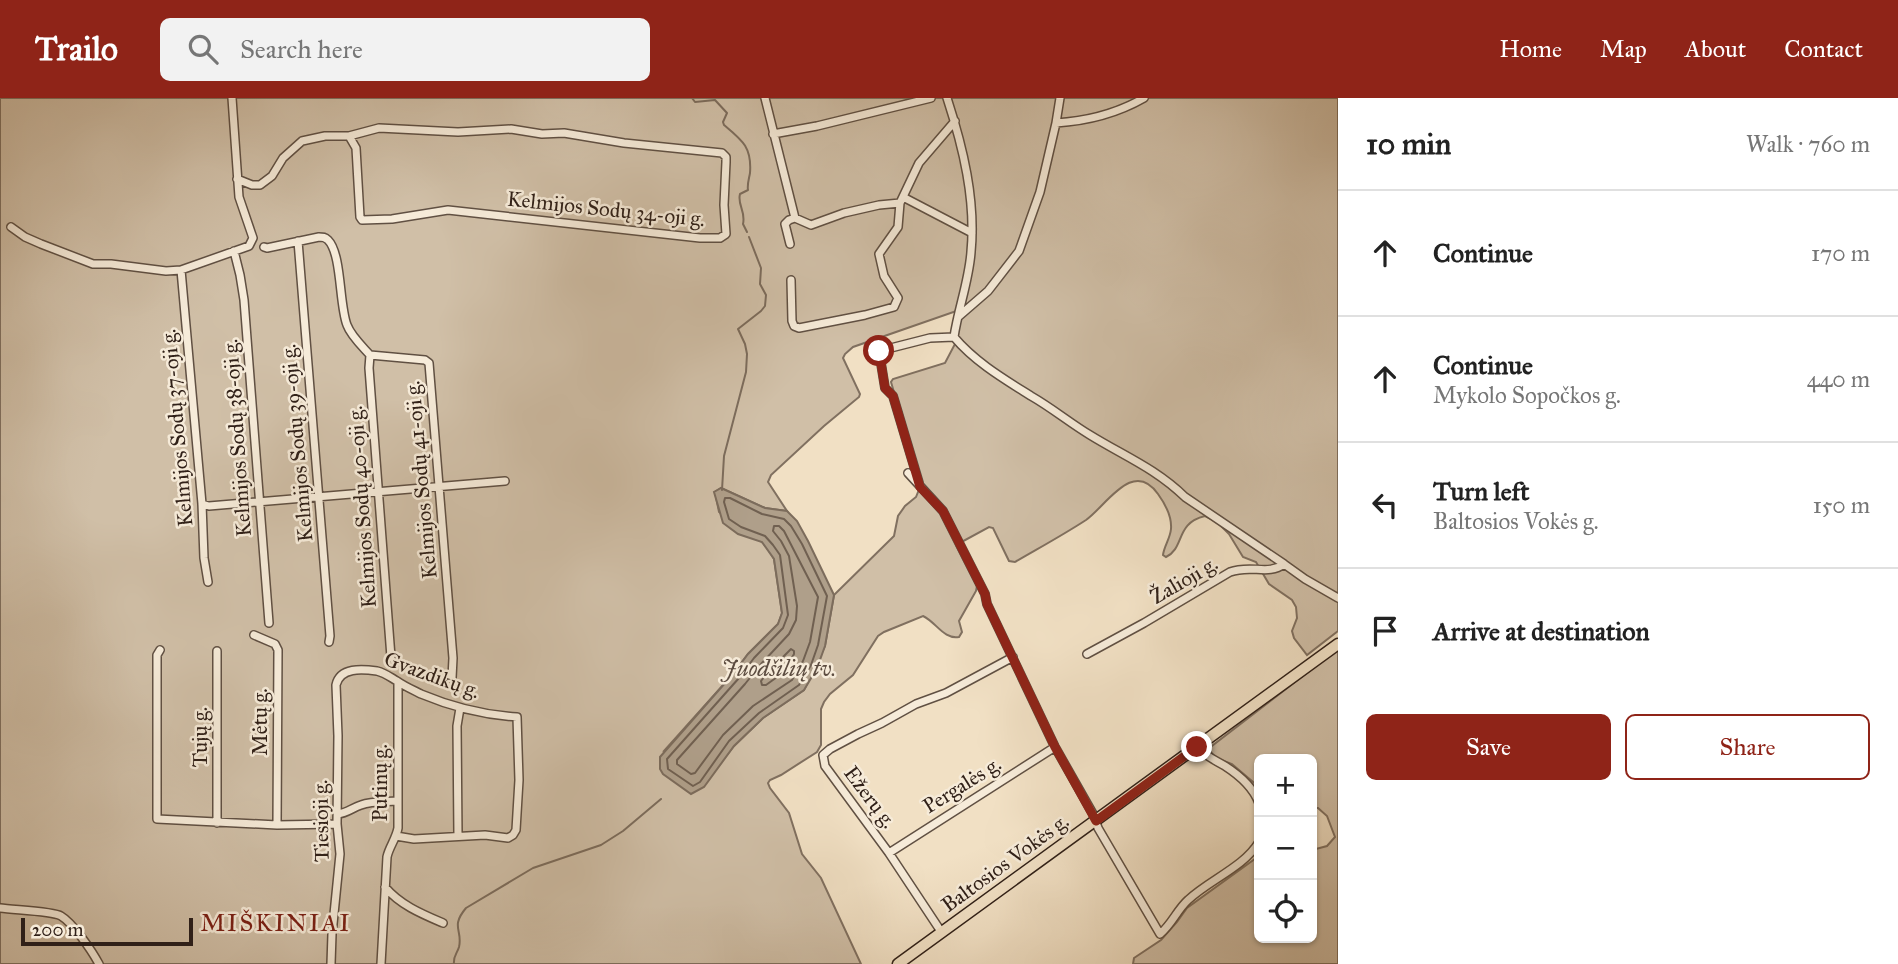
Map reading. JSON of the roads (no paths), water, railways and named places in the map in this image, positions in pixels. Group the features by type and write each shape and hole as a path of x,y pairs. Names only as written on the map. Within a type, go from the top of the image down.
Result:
{"main road":[{"name":"Baltosios Vokės g.","path":"898,964 1338,644"}],"street":[{"path":"11,228 24,237 93,264 166,271 181,270 249,246 252,243 251,233 239,197 232,98"},
{"path":"765,98 794,218"},
{"path":"773,134 931,98"},
{"path":"947,98 958,132 969,184 972,233 971,254 954,337 965,351 1001,377 1089,435 1134,459 1185,497 1338,598"},
{"path":"957,318 988,291 1019,251 1040,192 1060,98"},
{"path":"1056,123 1079,122 1100,117 1127,108 1144,98"},
{"path":"791,280 792,321 794,326 799,328 894,307 898,298 884,276 879,254 895,234 901,200 919,163 955,121"},
{"name":"Kelmijos Sodų 34-oji g.","path":"237,179 260,185 272,176 283,158 302,141 325,136 349,136 379,128 458,132 511,129 542,134 564,133 624,143 722,153 726,157 726,234 720,238 700,238 448,210 392,219 362,220 356,148 349,136"},
{"path":"790,244 785,224 794,218 811,225 901,200 972,233"},
{"path":"264,247 322,237 331,243 336,257 346,322 350,332 370,355"},
{"name":"Kelmijos Sodų 39-oji g.","path":"299,241 329,642"},
{"name":"Kelmijos Sodų 38-oji g.","path":"234,251 244,300 269,623"},
{"name":"Kelmijos Sodų 37-oji g.","path":"181,270 208,582"},
{"path":"920,487 893,396 885,388 879,351 930,338 954,337"},
{"name":"Kelmijos Sodų 41-oji g.","path":"370,355 425,360 429,363 453,659 452,678"},
{"name":"Kelmijos Sodų 40-oji g.","path":"370,355 391,657"},
{"path":"908,473 943,511 1055,747 1160,934 1172,923 1188,900 1246,858 1254,848"},
{"path":"202,505 505,481"},
{"name":"Žalioji g.","path":"1087,654 1230,572 1250,568 1276,569 1284,564"},
{"name":"Mėtų g.","path":"254,635 275,643 278,650 277,825"},
{"path":"160,650 157,655 157,819 277,825 337,824"},
{"name":"Tujų g.","path":"217,650 217,823"},
{"name":"Ežerų g.","path":"942,933 889,853 828,771 823,755 916,704 946,692 1013,657"},
{"name":"Gvazdikų g.","path":"337,678 347,671 381,672 398,683 460,708 517,717 519,780 515,833 508,838 458,836"},
{"name":"Tiesioji g.","path":"331,964 340,854 337,824 337,678"},
{"name":"Putinų g.","path":"381,964 387,857 396,836 398,683"},
{"path":"396,836 414,839 458,836 457,726 460,708"},
{"name":"Pergalės g.","path":"889,853 1055,747"},
{"path":"1197,747 1240,778 1254,793"},
{"path":"338,814 367,803 397,801"},
{"path":"384,887 392,896 422,915 443,923"},
{"path":"0,908 60,915 99,964"}],"water":[{"name":"Juodšilių tv.","path":"721,488 765,508 787,511 797,521 834,595 825,646 817,668 804,690 763,718 734,746 704,787 691,794 663,774 660,757 748,654 778,624 782,613 774,559 762,542 738,534 723,523 714,492"}],"waterway":[{"path":"692,98 695,102 715,100 727,113 724,125 741,140 747,150 750,164 748,190 740,194 739,198 747,232"},
{"path":"722,490 724,456 746,372 747,354 738,329 765,306 766,295 760,284 761,268 749,237"},
{"path":"454,964 460,941 458,924 466,908 533,868 601,845 623,831 661,799"}],"district":[{"name":"MIŠKINIAI","path":"276,923"}]}
